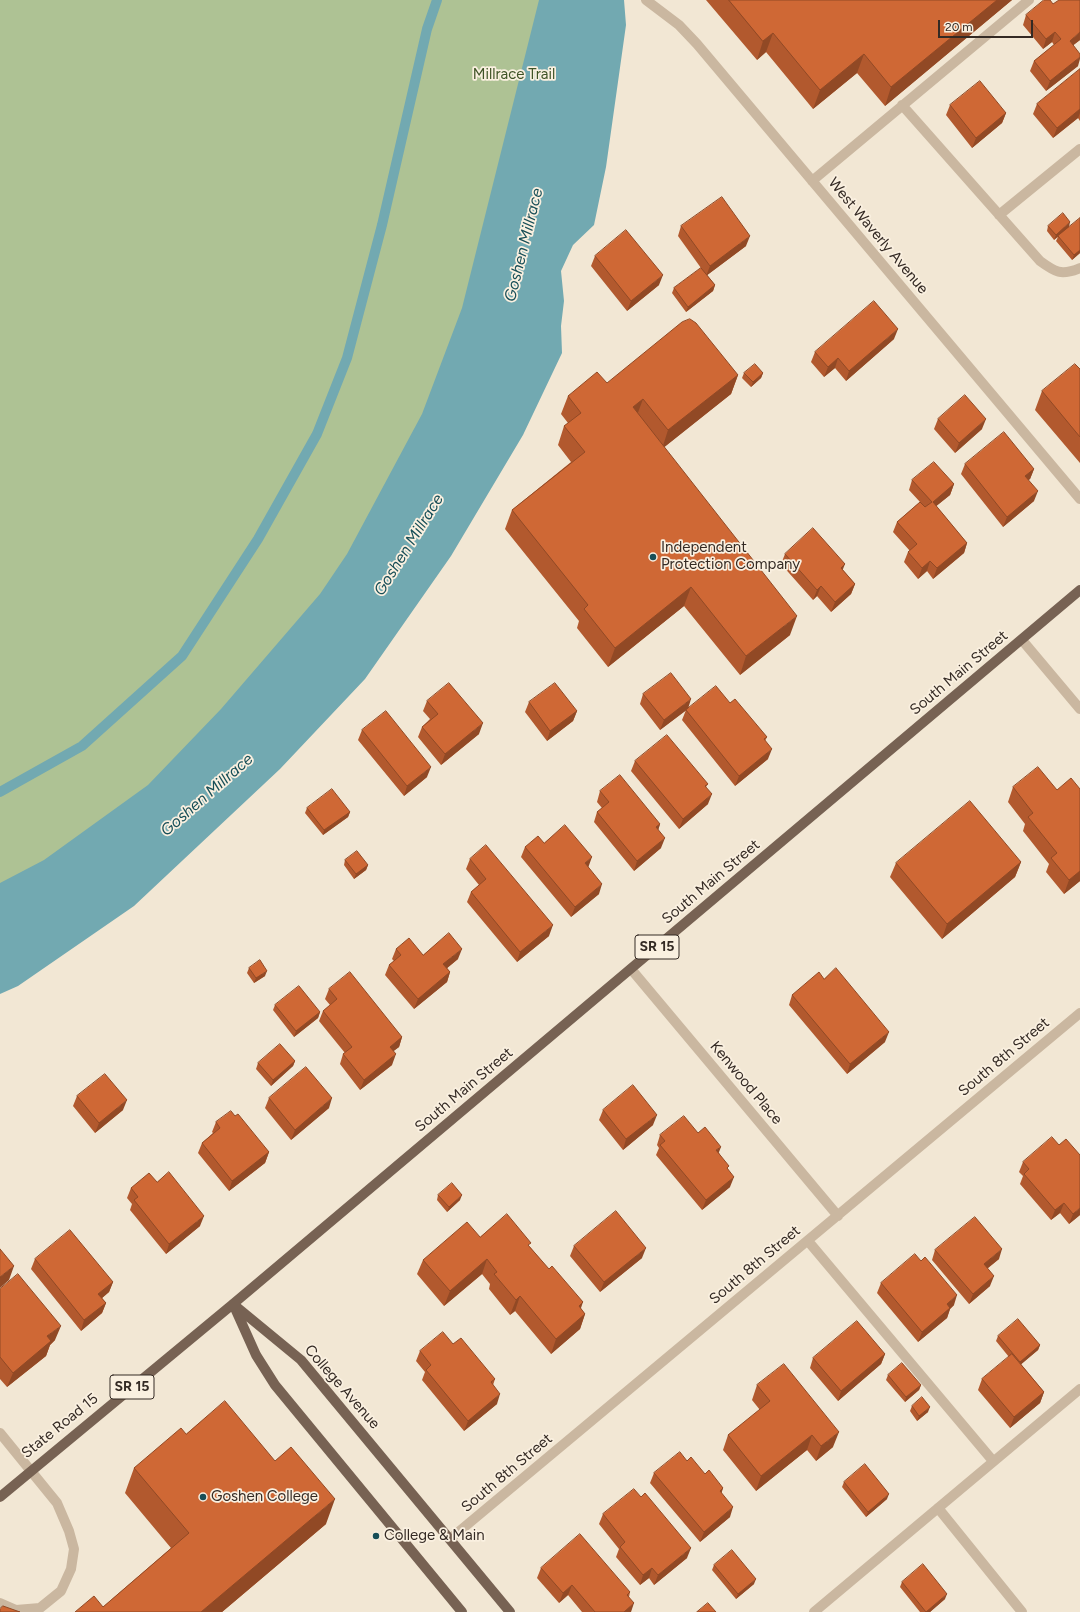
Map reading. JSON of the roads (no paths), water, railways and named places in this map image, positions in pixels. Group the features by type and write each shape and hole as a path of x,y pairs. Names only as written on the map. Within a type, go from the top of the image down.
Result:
{"main road":[{"name":"South Main Street","path":"233,1304 1080,590"},
{"name":"State Road 15","path":"0,1497 233,1304"},
{"name":"College Avenue","path":"233,1304 301,1360 510,1612"},
{"path":"233,1304 256,1355 275,1385 462,1612"}],"street":[{"name":"West Waverly Avenue","path":"646,0 679,25 697,44 1080,499"},
{"path":"812,181 1029,0"},
{"path":"902,105 1040,262 1054,272 1071,272 1080,268"},
{"path":"998,215 1080,149"},
{"path":"1022,640 1080,709"},
{"name":"Kenwood Place","path":"631,969 838,1216"},
{"name":"South 8th Street","path":"450,1539 1080,1013"},
{"path":"808,1241 993,1461"},
{"path":"814,1612 1080,1388"},
{"path":"0,1434 58,1503 74,1549 71,1569 61,1591 40,1608 16,1610 0,1604"},
{"path":"938,1508 1022,1612"}],"water":[{"name":"Goshen Millrace","path":"539,0 624,0 626,25 606,167 594,225 573,245 561,271 564,301 561,326 562,353 523,435 451,556 365,679 280,769 134,906 18,986 0,994 0,883 44,860 148,785 221,709 320,594 347,554 422,414 462,308"}],"waterway":[{"path":"0,792 82,746 182,656 258,539 317,434 347,358 382,225 427,29 437,0"}],"place":[{"name":"Independent Protection Company","path":"653,557"},
{"name":"Goshen College","path":"203,1497"},
{"name":"College & Main","path":"376,1536"}],"park label":[{"name":"Millrace Trail","path":"514,75"}]}
